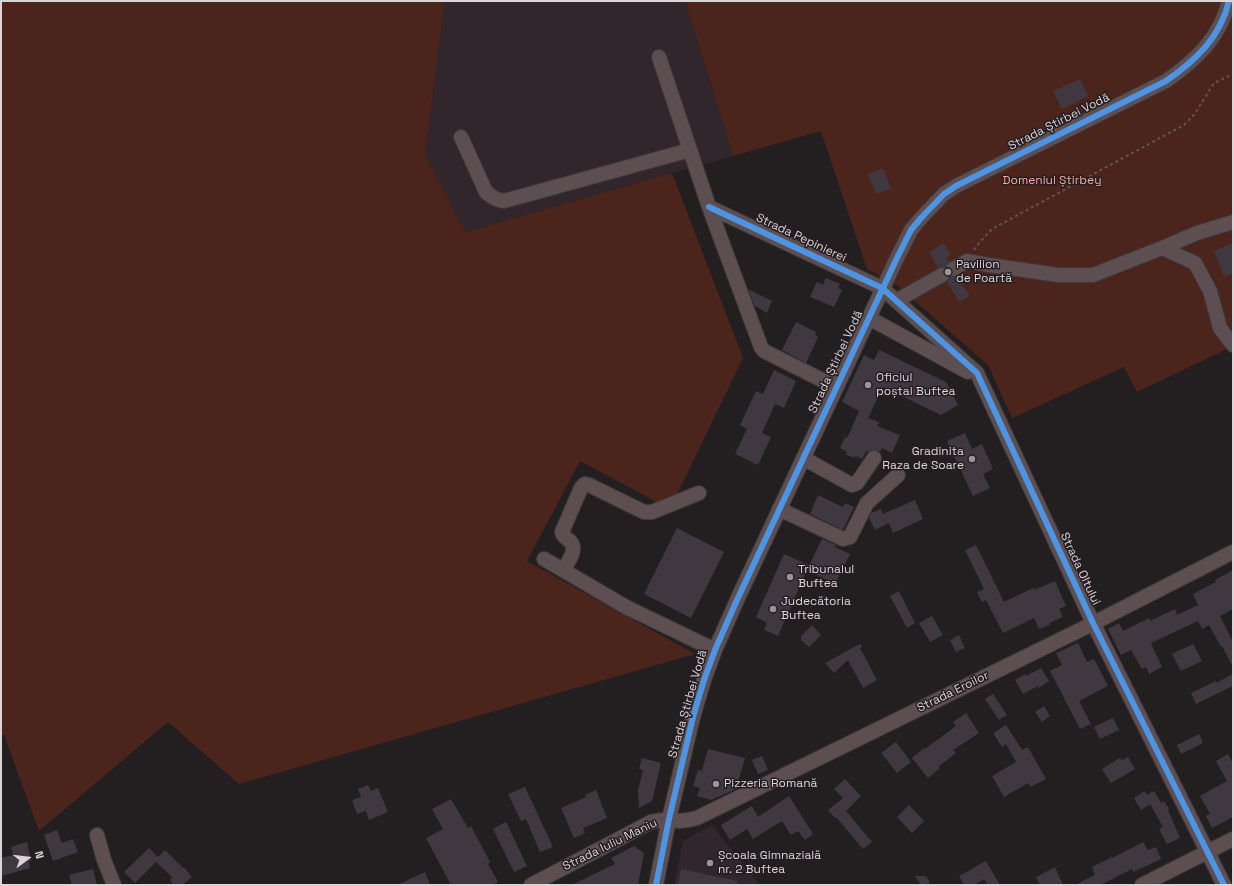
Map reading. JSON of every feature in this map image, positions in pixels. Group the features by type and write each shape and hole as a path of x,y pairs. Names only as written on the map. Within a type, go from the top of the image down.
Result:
{"street":[{"name":"Strada Știrbei Vodă","path":"656,885 669,819 695,710 715,650 882,288 911,230 932,205 956,186 1166,81 1184,69 1202,53 1216,34 1229,1"},
{"path":"659,57 709,207 761,347 764,351 836,387"},
{"path":"461,137 486,192 498,200 504,201 690,150"},
{"name":"Strada Pepinierei","path":"709,207 882,288"},
{"path":"896,301 968,261 1058,276 1093,275 1162,248 1197,232 1233,222"},
{"path":"1162,248 1195,263 1210,291 1220,328 1233,345"},
{"name":"Strada Oltului","path":"882,288 977,373 1093,623 1224,885"},
{"path":"869,318 981,381"},
{"path":"803,458 852,485 857,483 874,458"},
{"path":"779,509 843,539 846,539 850,537 867,503 898,475"},
{"path":"563,570 572,554 573,548 572,543 563,536 562,532 581,488 585,484 644,512 652,512 699,493"},
{"name":"Strada Eroilor","path":"669,819 679,821 697,818 1093,623 1233,552"},
{"path":"544,559 626,607 715,650"},
{"name":"Strada Iuliu Maniu","path":"531,885 651,822 669,819"},
{"path":"97,835 104,860 114,885"},
{"path":"1142,885 1233,839"}],"path":[{"path":"968,261 979,243 992,229 1184,125 1194,115 1214,83 1233,74"}],"shaded area":[{"path":"445,1 685,1 733,156 465,232 425,154"},
{"name":"Școala Gimnazială nr. 2 Buftea","path":"712,825 760,885 674,885 683,841"}],"green space":[{"path":"1,1 445,1 425,154 465,232 672,173 743,358 670,509 580,461 527,561 695,654 239,784 168,722 39,831 4,735 1,736"},
{"name":"Domeniul Știrbey","path":"685,1 1233,1 1233,352 1227,349 1137,392 1124,367 1012,418 988,365 894,283 867,269 821,131 733,156"}],"building":[{"path":"1080,79 1088,96 1062,109 1053,91"},
{"path":"883,168 891,189 876,194 868,174"},
{"path":"944,243 951,255 946,258 949,262 945,267 938,268 929,252"},
{"path":"1233,243 1233,273 1224,277 1214,251"},
{"path":"957,276 970,296 959,302 947,282 950,277"},
{"path":"826,278 840,284 838,288 842,290 834,307 810,297 817,282 823,285"},
{"path":"750,290 772,301 767,313 755,306 749,291"},
{"path":"796,322 816,332 815,335 818,337 806,363 782,350"},
{"path":"879,350 946,382 958,405 941,415 883,387 868,418 879,422 877,426 900,435 892,453 882,448 880,452 875,450 869,452 866,451 862,459 855,456 855,458 846,455 847,452 840,448 845,437 847,438 859,411 842,402 864,355 874,360"},
{"path":"774,370 796,381 784,408 775,404 762,433 771,437 758,465 735,454 747,429 740,425 756,391 763,394"},
{"name":"Gradinita Raza de Soare","path":"965,433 972,449 982,444 993,469 983,474 990,488 973,496 947,441"},
{"path":"818,495 843,507 845,503 854,507 843,530 810,514"},
{"path":"915,500 923,519 893,533 889,523 875,530 869,518 871,513 881,509 883,514"},
{"path":"677,528 724,552 691,618 644,594"},
{"path":"822,539 836,545 835,547 850,554 835,584 807,570"},
{"path":"976,545 1004,602 1033,588 1034,590 1055,581 1066,606 1059,609 1063,617 1049,623 1050,625 1039,629 1034,618 1003,633 986,600 982,602 977,592 984,589 965,550"},
{"path":"784,554 809,565 778,636 764,630 767,623 756,617"},
{"path":"1233,570 1233,609 1220,616 1233,642 1233,667 1209,625 1202,629 1198,621 1151,643 1162,667 1149,674 1146,667 1142,669 1131,650 1121,655 1108,629 1119,623 1123,631 1149,618 1150,621 1175,609 1177,615 1198,605 1193,594 1216,582 1215,580"},
{"path":"899,591 915,623 907,628 890,596"},
{"path":"932,616 943,635 930,642 919,623"},
{"path":"812,625 821,635 809,647 801,640 801,636"},
{"path":"959,635 965,648 956,652 950,640"},
{"path":"1078,643 1087,662 1094,659 1108,686 1079,701 1091,724 1080,729 1050,671 1062,665 1056,653"},
{"path":"860,644 862,646 860,648 877,680 863,688 848,660 834,673 825,663"},
{"path":"1193,644 1202,661 1181,671 1172,654"},
{"path":"1041,668 1049,681 1039,688 1038,686 1023,694 1015,680 1025,674 1026,676"},
{"path":"1233,674 1233,686 1196,704 1191,693"},
{"path":"993,694 1007,715 999,720 985,699"},
{"path":"1044,706 1050,716 1042,722 1035,712"},
{"path":"966,713 979,733 953,750 956,753 939,766 940,768 928,778 912,758 956,726 953,722"},
{"path":"1113,718 1119,730 1100,739 1094,727"},
{"path":"1006,725 1022,750 1028,747 1046,779 1031,787 1028,783 1004,797 992,776 1016,762 1006,744 1002,747 993,733"},
{"path":"1199,734 1203,743 1181,754 1177,745"},
{"path":"896,742 911,762 897,773 881,753"},
{"path":"708,749 745,758 736,789 711,800 697,796 700,788 693,786 698,770 702,771"},
{"path":"1228,754 1233,764 1233,817 1212,828 1206,816 1210,814 1200,796 1227,781 1216,761"},
{"path":"762,756 768,770 758,774 752,760"},
{"path":"1128,757 1135,769 1111,783 1102,769 1120,758 1122,760"},
{"path":"642,758 661,763 652,801 639,808 638,790 643,770 639,769"},
{"path":"845,779 861,796 846,811 872,842 863,849 836,817 835,818 828,810 843,798 834,789"},
{"path":"368,785 371,791 378,788 388,812 369,820 366,811 357,814 352,800 361,797 358,789"},
{"path":"525,787 553,847 540,852 526,819 521,821 508,794"},
{"path":"596,790 607,818 583,828 585,833 574,838 561,808 586,797 585,795"},
{"path":"1145,791 1147,795 1154,791 1161,803 1164,801 1169,809 1168,810 1180,838 1167,844 1159,829 1163,827 1150,804 1141,810 1134,798"},
{"path":"789,796 813,834 805,840 798,831 791,835 782,821 753,839 747,829 730,840 721,825 752,806 758,817"},
{"path":"451,799 468,828 471,826 490,862 488,864 498,882 492,885 451,885 426,838 443,829 432,809"},
{"path":"909,805 924,821 912,833 897,817"},
{"path":"506,822 527,866 514,872 493,829"},
{"path":"57,830 62,843 73,839 78,852 53,861 44,835"},
{"path":"27,842 31,861 29,861 30,868 1,876 1,858 13,855 11,847"},
{"path":"1143,842 1148,850 1156,847 1161,859 1133,872 1132,869 1100,885 1075,885 1095,875 1092,867"},
{"path":"634,846 644,853 638,885 572,885 615,864 611,858"},
{"path":"149,848 158,857 165,850 183,868 184,867 192,877 182,885 174,885 170,880 172,877 156,862 135,883 124,872"},
{"path":"986,861 1000,885 988,885 984,879 974,885 964,885 959,876"},
{"path":"1055,867 1063,885 1040,885 1036,877"},
{"path":"93,869 97,885 72,885 69,875"},
{"path":"681,869 737,881 737,885 678,885"},
{"path":"425,872 430,885 397,885"},
{"path":"915,876 926,876 930,882 925,885 921,885"}],"cycle path":[{"path":"656,885 669,819 693,717 715,650 737,600 911,230 944,194 956,186 1166,81 1197,56 1213,37 1220,26 1229,1"},
{"path":"709,207 882,288 977,373 1093,623 1224,885"}],"place":[{"name":"Pavilion de Poartă","path":"948,272"},
{"name":"Oficiul poștal Buftea","path":"868,385"},
{"name":"Gradinita Raza de Soare","path":"972,459"},
{"name":"Tribunalul Buftea","path":"790,577"},
{"name":"Judecătoria Buftea","path":"773,609"},
{"name":"Pizzeria Romană","path":"716,784"},
{"name":"Școala Gimnazială nr. 2 Buftea","path":"710,863"}]}
